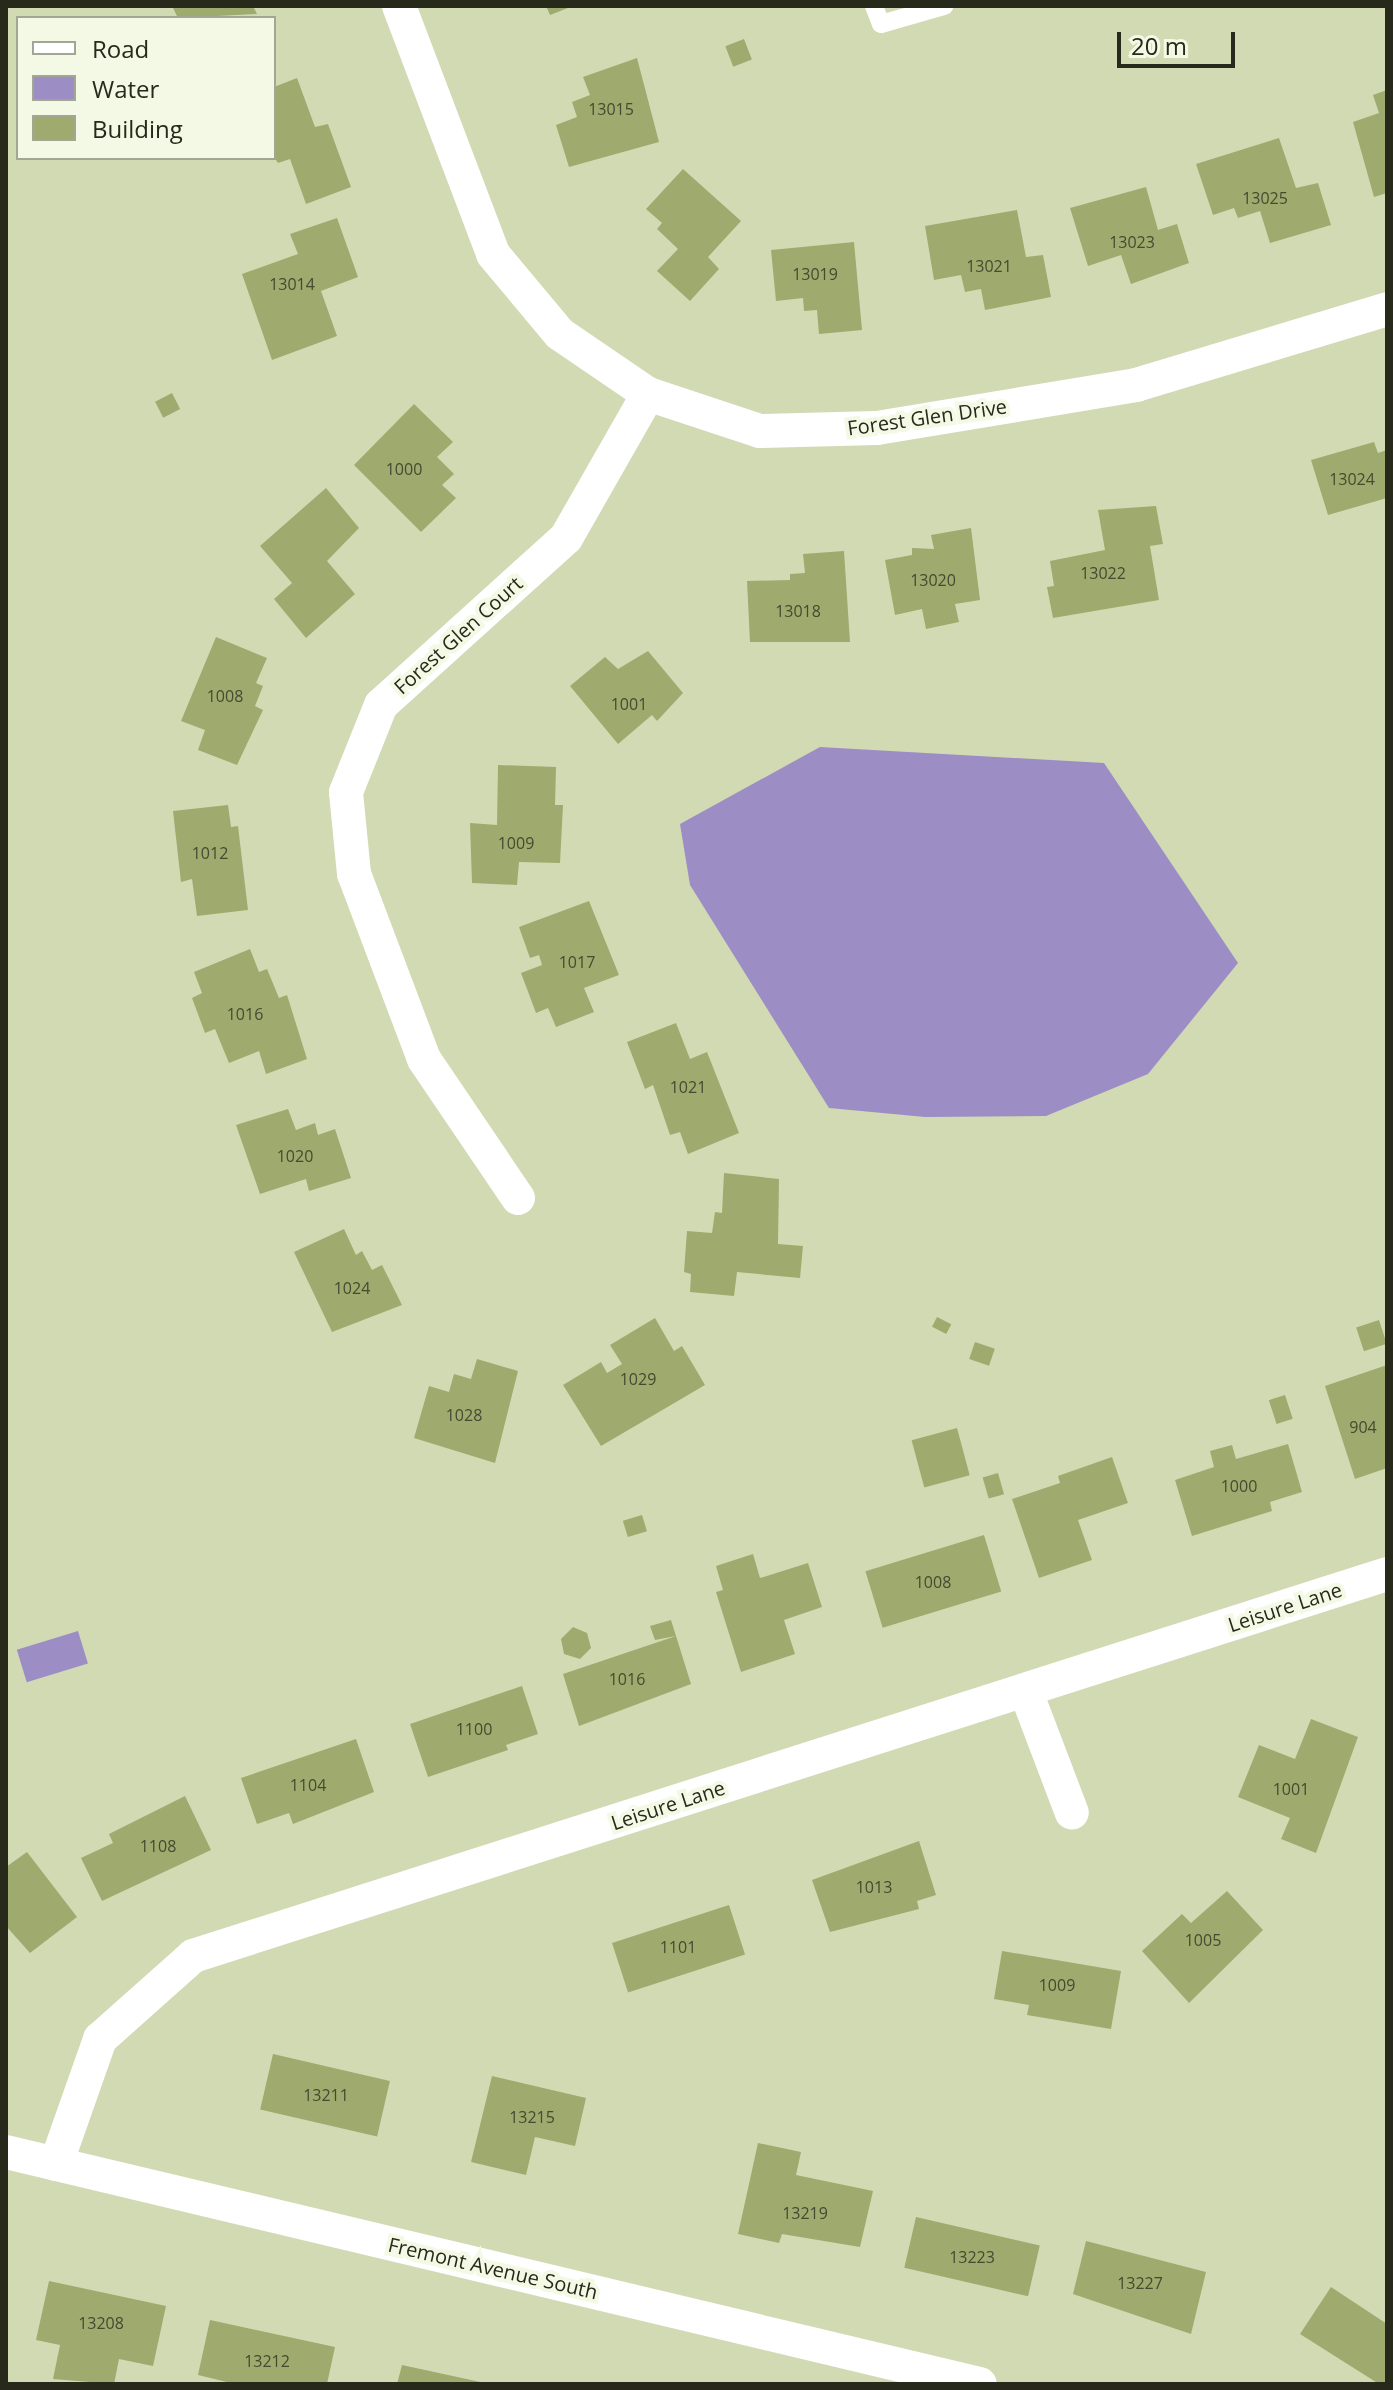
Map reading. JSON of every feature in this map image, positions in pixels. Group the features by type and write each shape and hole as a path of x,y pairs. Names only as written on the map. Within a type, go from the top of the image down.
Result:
{"street":[{"name":"Forest Glen Drive","path":"399,6 493,254 560,334 648,394 760,431 877,428 1136,385 1387,309"},
{"name":"Forest Glen Court","path":"518,1198 424,1059 354,874 346,792 381,705 566,538 648,394"},
{"name":"Leisure Lane","path":"56,2164 100,2039 193,1956 1387,1574"},
{"path":"1026,1692 1072,1813"},
{"name":"Fremont Avenue South","path":"6,2152 980,2384"}],"lane":[{"path":"874,6 881,24 944,6"}],"water":[{"path":"820,747 1104,763 1238,963 1148,1074 1046,1116 925,1117 829,1108 690,885 680,824"},
{"path":"78,1631 88,1664 27,1682 17,1650"}],"building":[{"path":"172,6 253,6 257,14 218,16 177,16"},
{"path":"546,6 573,6 550,15"},
{"path":"744,39 752,60 733,67 725,46"},
{"path":"637,58 659,142 569,167 556,125 577,117 572,102 590,95 583,77"},
{"path":"297,78 315,127 328,124 351,187 306,204 290,159 278,163 276,160 276,86"},
{"path":"1387,90 1387,193 1374,197 1353,122 1379,113 1373,95"},
{"path":"1279,138 1296,188 1318,183 1331,225 1270,243 1260,211 1238,218 1234,208 1213,215 1196,164"},
{"path":"683,169 741,221 708,257 719,269 690,301 657,271 678,249 657,229 662,223 646,209"},
{"path":"1146,187 1158,230 1177,224 1189,263 1131,284 1121,255 1088,266 1070,208"},
{"path":"1017,210 1026,257 1043,255 1051,297 985,310 981,289 965,292 961,275 934,280 925,226"},
{"path":"337,218 358,277 321,291 337,336 272,360 242,274 298,254 290,234"},
{"path":"854,242 862,330 819,334 817,310 804,311 803,298 776,301 771,250"},
{"path":"172,393 180,409 163,418 155,402"},
{"path":"414,404 453,442 437,457 454,474 442,485 456,498 421,532 354,465"},
{"path":"1374,442 1378,453 1387,450 1387,498 1328,515 1311,460"},
{"path":"326,488 359,528 327,561 355,594 306,638 274,599 292,583 260,546"},
{"path":"1156,506 1163,544 1150,546 1159,600 1053,618 1047,587 1054,586 1050,561 1105,550 1098,510"},
{"path":"971,528 980,600 955,604 959,622 926,629 922,609 895,615 885,560 912,555 912,548 934,549 931,535"},
{"path":"844,551 850,642 750,642 747,581 790,580 790,574 805,573 803,554"},
{"path":"216,637 267,658 256,683 263,686 255,706 263,710 237,765 198,750 205,730 181,721"},
{"path":"648,651 683,693 657,721 652,715 618,744 570,686 605,657 618,669"},
{"path":"498,765 556,767 555,805 563,805 560,863 519,862 517,885 472,883 470,823 497,825"},
{"path":"228,805 231,827 238,826 248,910 197,916 192,879 181,882 173,811"},
{"path":"589,901 619,975 584,988 594,1012 556,1027 548,1008 536,1013 521,973 542,965 539,955 530,958 519,927"},
{"path":"250,949 259,972 267,969 279,998 287,995 307,1059 266,1074 259,1051 229,1063 215,1029 205,1033 192,998 202,993 194,972"},
{"path":"676,1023 690,1059 707,1052 739,1133 688,1154 680,1132 670,1135 653,1085 645,1089 627,1042"},
{"path":"288,1109 296,1130 315,1123 318,1135 335,1129 351,1178 309,1191 306,1179 260,1194 236,1125"},
{"path":"724,1173 779,1179 778,1244 803,1246 800,1278 737,1272 734,1296 690,1292 691,1274 684,1272 687,1231 712,1233 715,1212 722,1213"},
{"path":"344,1229 356,1255 362,1251 372,1270 382,1265 402,1305 332,1332 294,1252"},
{"path":"937,1317 951,1324 946,1334 932,1327"},
{"path":"655,1318 674,1351 682,1346 705,1385 601,1446 563,1385 601,1362 607,1373 622,1364 610,1345"},
{"path":"1379,1320 1387,1344 1364,1351 1356,1327"},
{"path":"975,1342 995,1349 989,1366 969,1359"},
{"path":"477,1359 518,1371 495,1463 414,1438 429,1386 449,1392 454,1374 471,1379"},
{"path":"1387,1365 1387,1468 1355,1479 1325,1386"},
{"path":"1285,1395 1293,1419 1277,1424 1269,1400"},
{"path":"957,1428 970,1475 924,1487 912,1440"},
{"path":"1288,1444 1302,1492 1270,1502 1272,1511 1192,1536 1175,1480 1214,1467 1210,1451 1232,1445 1236,1459"},
{"path":"1112,1457 1128,1503 1078,1520 1092,1560 1039,1578 1012,1499 1060,1483 1058,1476"},
{"path":"998,1473 1004,1494 989,1499 983,1477"},
{"path":"642,1515 647,1531 628,1537 623,1521"},
{"path":"984,1535 1001,1591 883,1628 865,1571"},
{"path":"753,1554 760,1578 808,1563 822,1607 784,1620 795,1654 741,1672 716,1592 723,1590 716,1566"},
{"path":"671,1620 676,1636 655,1640 650,1626"},
{"path":"573,1627 587,1633 591,1648 580,1659 564,1654 561,1639"},
{"path":"676,1636 691,1684 579,1726 563,1674"},
{"path":"522,1686 538,1734 506,1745 508,1750 428,1777 410,1724"},
{"path":"1311,1719 1358,1737 1316,1853 1281,1839 1290,1818 1238,1797 1259,1745 1295,1759"},
{"path":"356,1739 374,1792 293,1824 289,1813 257,1824 241,1778"},
{"path":"185,1796 211,1850 102,1901 81,1858 113,1843 109,1834"},
{"path":"919,1841 936,1895 917,1901 919,1909 830,1932 812,1880"},
{"path":"27,1852 77,1917 30,1953 6,1926 6,1867"},
{"path":"1227,1891 1263,1930 1189,2003 1142,1951 1182,1914 1191,1923"},
{"path":"729,1905 745,1954 628,1992 612,1943"},
{"path":"1002,1951 1121,1971 1111,2029 1027,2015 1029,2005 994,1999"},
{"path":"273,2054 390,2081 377,2137 260,2110"},
{"path":"492,2076 586,2098 575,2146 535,2137 526,2175 471,2162"},
{"path":"758,2143 801,2152 796,2175 873,2191 860,2247 782,2234 779,2243 738,2234"},
{"path":"916,2217 1040,2246 1028,2296 904,2268"},
{"path":"1086,2241 1206,2272 1191,2334 1073,2294"},
{"path":"49,2281 166,2306 153,2366 119,2359 114,2384 53,2379 60,2345 36,2340"},
{"path":"1331,2287 1387,2324 1387,2384 1379,2384 1300,2334"},
{"path":"210,2320 335,2347 327,2384 235,2384 198,2375"},
{"path":"402,2365 485,2383 485,2384 397,2384"}]}
